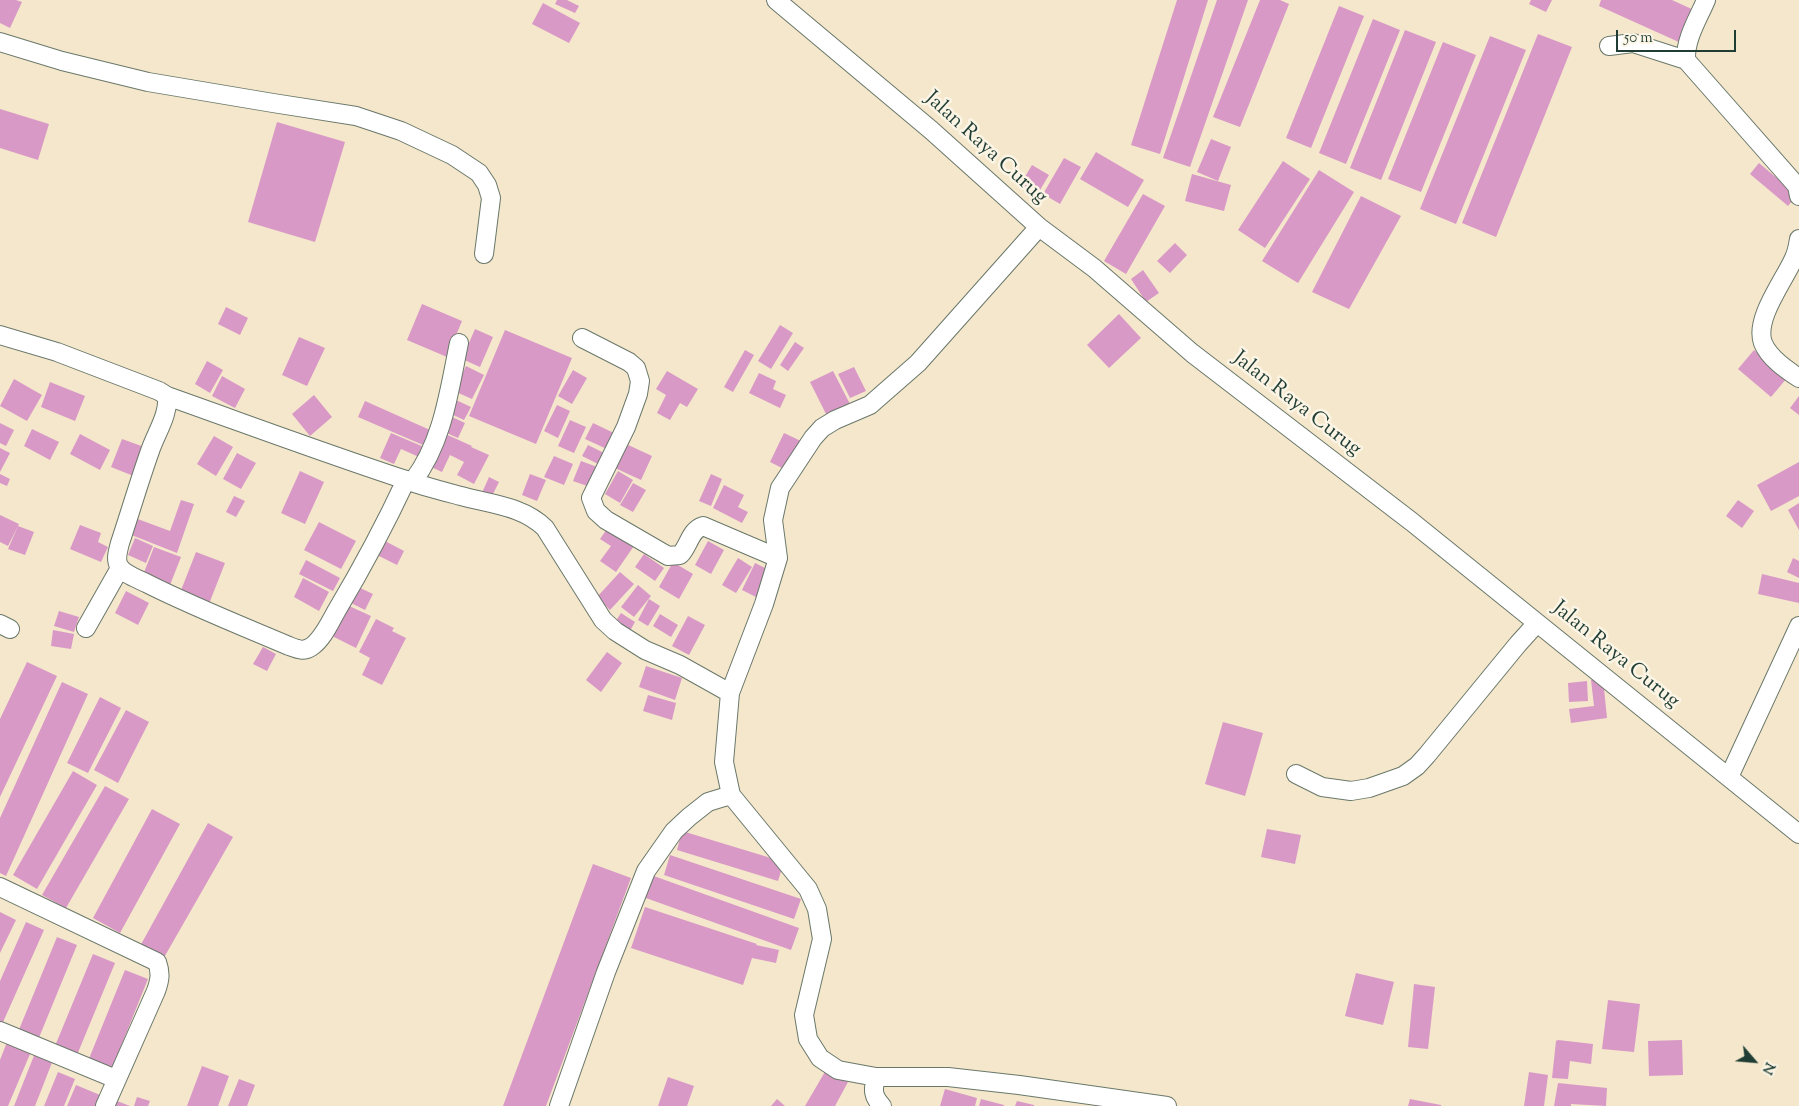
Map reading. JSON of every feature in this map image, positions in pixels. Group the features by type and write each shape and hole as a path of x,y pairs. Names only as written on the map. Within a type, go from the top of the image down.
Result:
{"street":[{"name":"Jalan Raya Curug","path":"776,0 931,130 1039,227 1094,268 1192,353 1412,522 1799,834"},
{"path":"1686,60 1685,50 1688,40 1706,0"},
{"path":"0,42 62,61 148,82 273,104 356,116 401,131 452,155 479,173 487,185 491,198 484,254"},
{"path":"1609,46 1633,43 1686,60 1797,186 1799,196"},
{"path":"1039,227 918,363 870,405 834,420 822,428 813,438 780,488 773,520 778,558 764,604 730,693 724,762 731,794 808,889 817,909 822,939 804,1015 808,1039 820,1058 838,1070 876,1077 948,1077 1019,1084 1167,1106"},
{"path":"1799,239 1795,257 1764,318 1760,330 1764,345 1771,354 1784,368 1799,378"},
{"path":"582,338 629,362 636,368 640,381 638,394 626,427 591,498 596,511 606,520 668,556 680,554 698,527 703,526 778,558"},
{"path":"1,339 29,342 159,391 167,396 410,481 444,492 517,510 536,519 545,528 604,620 615,631 645,650 680,665 730,693"},
{"path":"167,396 166,412 150,449 120,544 117,557 120,568 184,602 289,646 305,650 320,639 356,579 410,481 423,468 441,424 459,344"},
{"path":"86,628 120,568"},
{"path":"1296,774 1322,787 1351,790 1369,788 1403,776 1417,766 1427,755 1537,623"},
{"path":"1729,777 1799,626"},
{"path":"559,1106 606,972 646,871 674,831 689,817 708,802 731,794"},
{"path":"0,886 156,962 160,970 158,986 105,1106"},
{"path":"0,1031 116,1079"},
{"path":"876,1077 873,1091 877,1101 882,1106"}],"building":[{"path":"0,0 22,2 10,28 0,23"},
{"path":"557,0 567,0 579,6 575,13 555,4"},
{"path":"1177,0 1208,0 1160,154 1131,145"},
{"path":"1217,0 1248,0 1190,167 1163,158"},
{"path":"1260,0 1280,0 1289,4 1240,127 1213,117"},
{"path":"1531,0 1552,0 1546,12 1529,4"},
{"path":"1601,0 1672,0 1696,11 1681,43 1599,6"},
{"path":"543,3 580,23 569,43 532,24"},
{"path":"1339,6 1364,16 1311,148 1286,138"},
{"path":"1373,19 1400,30 1346,164 1319,153"},
{"path":"1405,30 1436,42 1381,180 1350,168"},
{"path":"1538,34 1572,47 1496,237 1462,223"},
{"path":"1490,36 1526,50 1456,224 1420,209"},
{"path":"1443,42 1476,55 1421,192 1388,179"},
{"path":"0,109 49,124 38,160 0,148"},
{"path":"277,122 345,142 315,242 248,222"},
{"path":"1211,139 1231,147 1218,181 1197,172"},
{"path":"1096,152 1144,180 1128,207 1080,179"},
{"path":"1064,158 1081,167 1060,204 1043,194"},
{"path":"1283,161 1310,179 1265,248 1238,230"},
{"path":"1759,163 1797,195 1788,206 1750,174"},
{"path":"1032,165 1049,175 1037,195 1020,185"},
{"path":"1319,170 1354,192 1298,283 1262,261"},
{"path":"1192,174 1231,185 1224,211 1185,201"},
{"path":"1143,194 1165,206 1126,274 1104,261"},
{"path":"1361,196 1401,216 1349,309 1312,292"},
{"path":"1175,243 1187,255 1170,273 1157,261"},
{"path":"1143,270 1159,293 1146,302 1131,279"},
{"path":"422,304 462,321 447,357 407,340"},
{"path":"226,307 248,318 240,335 218,324"},
{"path":"1119,314 1141,338 1109,368 1087,345"},
{"path":"780,325 793,333 771,369 758,361"},
{"path":"475,329 493,337 480,367 462,359"},
{"path":"505,330 572,358 536,444 469,416"},
{"path":"299,337 325,348 307,386 282,375"},
{"path":"795,342 804,348 788,371 780,365"},
{"path":"745,350 754,355 733,392 724,387"},
{"path":"1754,350 1787,378 1771,397 1738,369"},
{"path":"207,361 223,370 210,393 195,384"},
{"path":"466,366 484,375 472,399 454,391"},
{"path":"854,367 866,391 850,398 838,374"},
{"path":"573,370 587,378 572,404 558,396"},
{"path":"667,371 698,389 687,407 680,403 670,420 657,413 666,395 656,389"},
{"path":"833,371 850,404 827,416 810,382"},
{"path":"759,373 776,381 773,389 786,395 780,408 749,393"},
{"path":"222,376 245,389 235,408 212,396"},
{"path":"14,379 42,395 27,421 0,406"},
{"path":"50,382 85,396 75,421 41,407"},
{"path":"314,395 332,417 310,436 292,414"},
{"path":"1799,396 1799,415 1790,408"},
{"path":"456,400 471,407 464,420 449,413"},
{"path":"365,401 430,430 423,445 358,417"},
{"path":"557,405 570,411 558,438 544,431"},
{"path":"450,416 465,423 458,438 442,431"},
{"path":"570,420 586,427 574,453 558,446"},
{"path":"0,423 14,430 6,446 0,443"},
{"path":"593,423 616,434 609,450 585,439"},
{"path":"32,429 59,442 50,460 24,446"},
{"path":"391,433 424,447 419,457 401,449 394,464 380,458"},
{"path":"443,433 489,455 474,484 457,475 464,462 450,455 442,472 429,466"},
{"path":"784,433 803,442 788,471 770,462"},
{"path":"80,434 110,450 100,470 70,454"},
{"path":"214,436 233,447 216,476 197,464"},
{"path":"122,439 147,448 136,477 111,467"},
{"path":"626,444 652,456 641,480 615,468"},
{"path":"588,445 608,455 602,466 582,456"},
{"path":"0,448 10,453 0,472"},
{"path":"237,453 256,463 241,489 223,479"},
{"path":"554,456 573,464 564,485 544,477"},
{"path":"581,461 600,468 593,488 573,481"},
{"path":"1799,462 1799,496 1771,511 1757,485"},
{"path":"300,471 324,482 305,524 281,513"},
{"path":"618,471 633,480 620,503 605,494"},
{"path":"0,474 10,479 7,486 0,483"},
{"path":"530,474 546,480 537,501 522,495"},
{"path":"711,474 722,479 711,506 699,501"},
{"path":"489,477 499,482 490,500 481,495"},
{"path":"633,483 646,490 633,512 620,505"},
{"path":"724,485 744,495 738,507 748,512 742,523 713,508"},
{"path":"234,496 245,501 236,517 226,512"},
{"path":"181,500 194,504 177,553 129,534 135,518 170,531"},
{"path":"1738,500 1754,511 1742,528 1726,516"},
{"path":"1799,503 1799,530 1788,510"},
{"path":"0,515 19,524 8,546 0,542"},
{"path":"319,522 356,541 341,569 304,550"},
{"path":"80,525 101,533 98,542 108,547 101,562 70,549"},
{"path":"18,526 34,532 25,555 8,549"},
{"path":"609,526 636,543 616,572 600,561 611,546 600,539"},
{"path":"135,538 153,546 146,563 128,555"},
{"path":"385,541 404,551 397,565 377,555"},
{"path":"708,541 724,550 711,574 695,565"},
{"path":"154,547 181,557 170,585 143,575"},
{"path":"196,552 225,563 207,609 178,598"},
{"path":"644,554 664,568 655,581 635,567"},
{"path":"738,558 752,567 736,593 722,585"},
{"path":"1793,558 1799,561 1799,578 1787,572"},
{"path":"306,560 340,578 333,591 299,574"},
{"path":"673,562 693,574 679,599 659,587"},
{"path":"755,563 771,571 758,598 742,590"},
{"path":"620,572 634,584 610,610 597,597"},
{"path":"1762,574 1799,583 1799,603 1758,594"},
{"path":"303,578 329,592 319,611 294,597"},
{"path":"638,585 651,596 634,617 621,607"},
{"path":"358,587 373,594 365,610 351,603"},
{"path":"126,591 149,603 138,625 115,613"},
{"path":"649,599 660,606 648,626 638,620"},
{"path":"347,605 371,616 356,648 332,636"},
{"path":"59,611 79,617 74,632 54,626"},
{"path":"621,613 635,622 627,636 612,627"},
{"path":"660,614 678,625 671,637 653,626"},
{"path":"688,616 705,625 689,655 672,646"},
{"path":"376,619 394,628 392,631 406,638 382,685 362,675 370,658 359,652"},
{"path":"53,630 74,634 71,649 51,646"},
{"path":"263,647 276,654 267,671 253,664"},
{"path":"607,652 622,663 601,692 586,680"},
{"path":"27,662 57,676 0,797 0,719"},
{"path":"646,666 682,678 675,700 639,687"},
{"path":"1603,679 1607,718 1571,723 1569,709 1594,706 1591,680"},
{"path":"1587,681 1588,701 1569,702 1568,683"},
{"path":"62,682 88,694 6,876 0,873 0,818"},
{"path":"648,695 676,703 672,720 643,711"},
{"path":"100,697 121,708 88,773 67,763"},
{"path":"126,710 149,722 118,783 94,770"},
{"path":"1223,722 1263,733 1245,796 1205,784"},
{"path":"73,771 97,785 37,889 13,875"},
{"path":"105,786 129,799 66,908 42,895"},
{"path":"152,809 180,824 120,933 93,918"},
{"path":"208,823 233,837 162,961 139,948"},
{"path":"1267,829 1301,835 1295,864 1261,857"},
{"path":"682,831 784,862 778,881 677,850"},
{"path":"670,855 801,899 794,919 664,875"},
{"path":"593,864 631,878 546,1106 503,1106"},
{"path":"651,875 799,928 791,950 643,897"},
{"path":"645,907 756,945 779,950 776,963 752,958 743,985 631,948"},
{"path":"0,912 16,920 0,953"},
{"path":"26,922 44,930 0,1029 0,981"},
{"path":"57,937 77,945 38,1040 18,1032"},
{"path":"93,954 115,963 77,1055 55,1046"},
{"path":"125,970 148,979 111,1071 88,1061"},
{"path":"1356,973 1394,982 1383,1025 1345,1016"},
{"path":"1414,984 1435,987 1428,1049 1408,1047"},
{"path":"1608,1000 1640,1004 1634,1052 1602,1049"},
{"path":"9,1037 33,1047 8,1106 0,1106 0,1060"},
{"path":"1682,1040 1683,1075 1649,1076 1648,1041"},
{"path":"1556,1041 1593,1044 1591,1064 1570,1061 1568,1079 1552,1078"},
{"path":"37,1048 55,1055 35,1106 14,1106"},
{"path":"202,1066 229,1076 218,1106 187,1106"},
{"path":"826,1070 848,1082 835,1106 805,1106"},
{"path":"58,1072 75,1079 64,1106 44,1106"},
{"path":"1529,1072 1548,1075 1544,1106 1524,1106"},
{"path":"668,1077 694,1086 687,1106 658,1106"},
{"path":"239,1079 255,1085 247,1106 228,1106"},
{"path":"1558,1083 1607,1088 1606,1106 1571,1104 1571,1106 1554,1106"},
{"path":"76,1085 100,1095 95,1106 67,1106"},
{"path":"945,1089 977,1098 975,1106 940,1106"},
{"path":"137,1097 150,1101 148,1106 134,1106"},
{"path":"777,1099 785,1106 771,1106"},
{"path":"981,1099 1004,1105 1004,1106 979,1106"},
{"path":"1410,1099 1441,1105 1441,1106 1408,1106"},
{"path":"117,1101 130,1106 115,1106"},
{"path":"1017,1101 1034,1105 1034,1106 1015,1106"}]}
